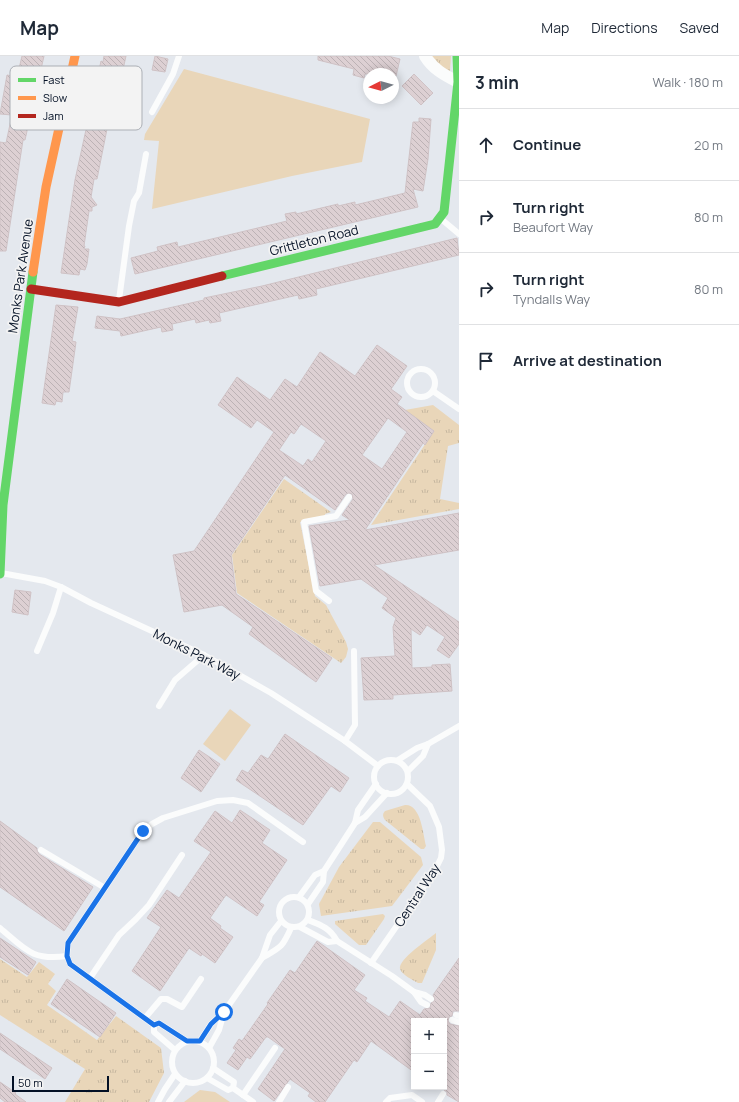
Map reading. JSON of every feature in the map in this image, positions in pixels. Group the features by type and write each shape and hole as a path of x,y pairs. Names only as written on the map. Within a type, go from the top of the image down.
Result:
{"street":[{"name":"Monks Park Avenue","path":"73,66 75,56"},
{"path":"425,56 431,66 443,75 458,82"},
{"path":"440,218 444,212 458,82 457,56"},
{"name":"Monks Park Avenue","path":"0,573 0,530 31,289 46,187 59,130"},
{"name":"Grittleton Road","path":"31,289 119,302 435,224 440,218"}],"lane":[{"path":"152,112 173,74 179,56"},
{"path":"119,302 129,226 134,201 139,193 146,154"},
{"path":"440,218 459,234"},
{"path":"420,368 430,371 434,377 435,384 433,391 427,396 422,397 412,394 407,385 408,376 420,368"},
{"path":"433,391 459,409"},
{"path":"329,601 316,590 304,522 336,516 349,497"},
{"name":"Monks Park Way","path":"0,573 46,581 61,587 91,603 204,655 272,693 346,741 378,766"},
{"path":"37,651 53,613 61,587"},
{"path":"346,741 355,725 354,651"},
{"path":"159,706 175,680 204,655"},
{"path":"398,760 406,766 408,771 409,775 407,784 396,793 387,793 380,789 374,779 378,766 387,760 398,760 417,748 428,744 459,726"},
{"path":"408,771 422,756 428,744"},
{"path":"308,904 323,882 324,871 355,823 358,810 376,784"},
{"name":"Central Way","path":"371,962 434,872 441,858 442,850 439,828 430,806 407,784"},
{"path":"355,823 365,817 387,793"},
{"path":"154,1025 70,964 67,956 68,943 143,831 152,824 164,818 217,801 233,800 248,803 303,842"},
{"path":"41,850 105,888"},
{"path":"90,978 119,935 152,901 182,855"},
{"path":"299,897 315,875 324,871"},
{"path":"300,927 308,920 310,914 308,904 299,897 286,899 279,909 281,921 291,928 300,927 328,942 337,941"},
{"path":"308,920 326,926 337,941 371,962 414,992 421,1002 429,1002"},
{"path":"200,1041 211,1024 224,1012 262,958 270,935 281,921"},
{"path":"0,928 28,952 38,956 52,958 67,956"},
{"path":"262,958 283,945 291,928"},
{"path":"145,1018 161,999 167,999 182,1007 201,979"},
{"path":"209,1048 219,1030 224,1012"},
{"path":"452,1020 459,1022"},
{"path":"154,1025 159,1023 187,1041"},
{"path":"154,1025 154,1032 175,1050"},
{"path":"187,1041 200,1041 209,1048 213,1054 213,1068 207,1078 200,1082 192,1083 185,1081 175,1074 172,1066 172,1058 175,1050 180,1044 187,1041"},
{"path":"243,1095 275,1048"},
{"path":"213,1068 234,1082 233,1088"},
{"path":"158,1102 175,1074"},
{"path":"207,1078 228,1090 233,1088"},
{"path":"169,1102 185,1081"},
{"path":"279,1102 288,1087"},
{"path":"233,1088 253,1102"},
{"path":"438,1102 444,1094"},
{"path":"386,1102 390,1098 412,1095 422,1102"}],"green space":[{"path":"431,56 451,56 450,71 442,69"},
{"path":"184,69 370,119 362,162 292,176 152,209 159,141 144,140 145,134"},
{"path":"433,405 459,425 459,443 448,446 440,499 459,503 459,509 371,525 434,431 405,410"},
{"path":"284,479 331,512 325,514 325,518 300,522 315,596 326,605 346,642 348,649 346,657 341,663 237,593 232,555"},
{"path":"230,709 251,725 225,761 203,744"},
{"path":"405,805 415,809 418,814 426,846 424,849 421,849 384,818 383,814 385,811"},
{"path":"373,822 380,822 421,857 423,865 392,906 321,916 319,904 339,867"},
{"path":"383,914 385,916 384,919 366,945 359,945 335,924 335,921"},
{"path":"436,933 436,950 422,983 418,983 401,971 401,965 404,960 421,944"},
{"path":"0,959 27,977 39,962 55,974 48,984 56,991 47,1005 97,1040 116,1016 161,1048 164,1073 149,1102 65,1102 85,1069 0,1015"},
{"path":"200,1090 215,1092 230,1102 184,1102"}],"building":[{"path":"22,56 44,56 42,66 20,66"},
{"path":"104,56 126,56 124,66 100,66 101,61 103,62"},
{"path":"155,56 168,59 165,72 152,70"},
{"path":"318,56 388,56 400,59 398,68 363,68 363,78 353,75 354,69 318,60"},
{"path":"414,74 433,93 421,105 402,86"},
{"path":"7,75 10,76 10,115 0,114"},
{"path":"419,118 431,119 428,159 423,191 413,189 418,207 135,274 131,258 158,251 157,247 177,242 178,247 287,221 285,214 296,212 296,214 338,204 338,206 355,202 355,205 405,193 413,122 419,122"},
{"path":"10,124 10,130 27,130 25,140 23,140 6,251 0,251 0,142 6,143"},
{"path":"86,130 107,130 97,179 94,179 91,197 97,205 92,207 92,211 89,211 84,246 84,249 89,249 87,264 85,270 80,269 79,275 61,273 75,180"},
{"path":"457,238 459,255 316,289 317,295 299,299 298,295 219,313 221,321 210,323 209,320 196,323 195,319 172,324 173,330 162,332 161,327 121,336 120,331 95,328 97,316 120,319"},
{"path":"56,305 78,307 72,341 76,342 69,392 63,392 62,402 56,401 55,405 42,403"},
{"path":"377,345 407,366 391,389 402,397 397,404 434,431 425,445 423,443 365,530 459,513 459,550 374,565 459,622 459,644 449,658 437,650 445,637 427,625 420,635 411,629 412,668 450,664 452,691 393,695 393,699 364,700 361,658 395,656 393,627 396,618 382,608 388,598 361,579 320,586 309,526 350,520 342,515 353,499 352,494 349,493 346,494 335,510 285,475 231,555 236,594 332,658 316,682 249,634 253,627 222,605 184,612 173,555 194,551 274,432 257,420 251,428 218,405 237,377 270,400 285,379 297,387 320,352 355,376","holes":["388,418 407,432 382,469 362,455","301,424 326,441 312,462 308,459 303,466 279,450 291,432 294,434"]},
{"path":"15,590 31,592 28,615 12,612"},
{"path":"285,734 349,778 340,792 331,786 303,825 236,780 242,770 248,773 261,755 268,759"},
{"path":"199,750 220,764 201,792 181,778"},
{"path":"240,810 270,830 262,843 287,860 259,902 264,905 257,916 226,895 210,918 221,926 220,928 233,937 215,963 202,954 201,956 189,948 160,991 132,971 161,927 147,918 167,890 179,898 211,852 194,841 215,811 232,823"},
{"path":"0,821 37,848 39,854 93,887 64,931 0,887"},
{"path":"0,938 36,962 28,975 0,957"},
{"path":"317,941 365,975 354,990 367,998 365,1001 389,1017 400,1001 420,1015 424,1009 430,1008 431,1003 435,1000 433,995 459,958 459,1011 453,1011 452,1016 449,1017 448,1021 450,1024 459,1026 459,1102 447,1095 447,1092 444,1090 447,1090 447,1018 411,1018 411,1070 371,1041 357,1062 354,1060 325,1102 316,1102 308,1096 310,1093 290,1079 274,1101 258,1089 285,1049 266,1037 250,1059 247,1057 238,1070 227,1063 236,1050 233,1048 239,1039 242,1041 290,970 295,973"},
{"path":"67,979 116,1013 100,1037 51,1004"},
{"path":"0,1033 52,1068 45,1079 0,1049"},
{"path":"0,1082 26,1102 5,1102 0,1098"}],"traffic: fast":[{"path":"222,276 435,224 444,212 458,82 457,56"},
{"path":"0,574 3,505 33,272"}],"traffic: slow":[{"path":"73,66 75,56"},
{"path":"33,272 46,187 59,130"}],"traffic: jam":[{"path":"31,289 119,302 222,276"}],"route":[{"path":"143,831 68,943 67,956 70,964 154,1025 159,1023 187,1041 200,1041 211,1024 224,1012"}]}
